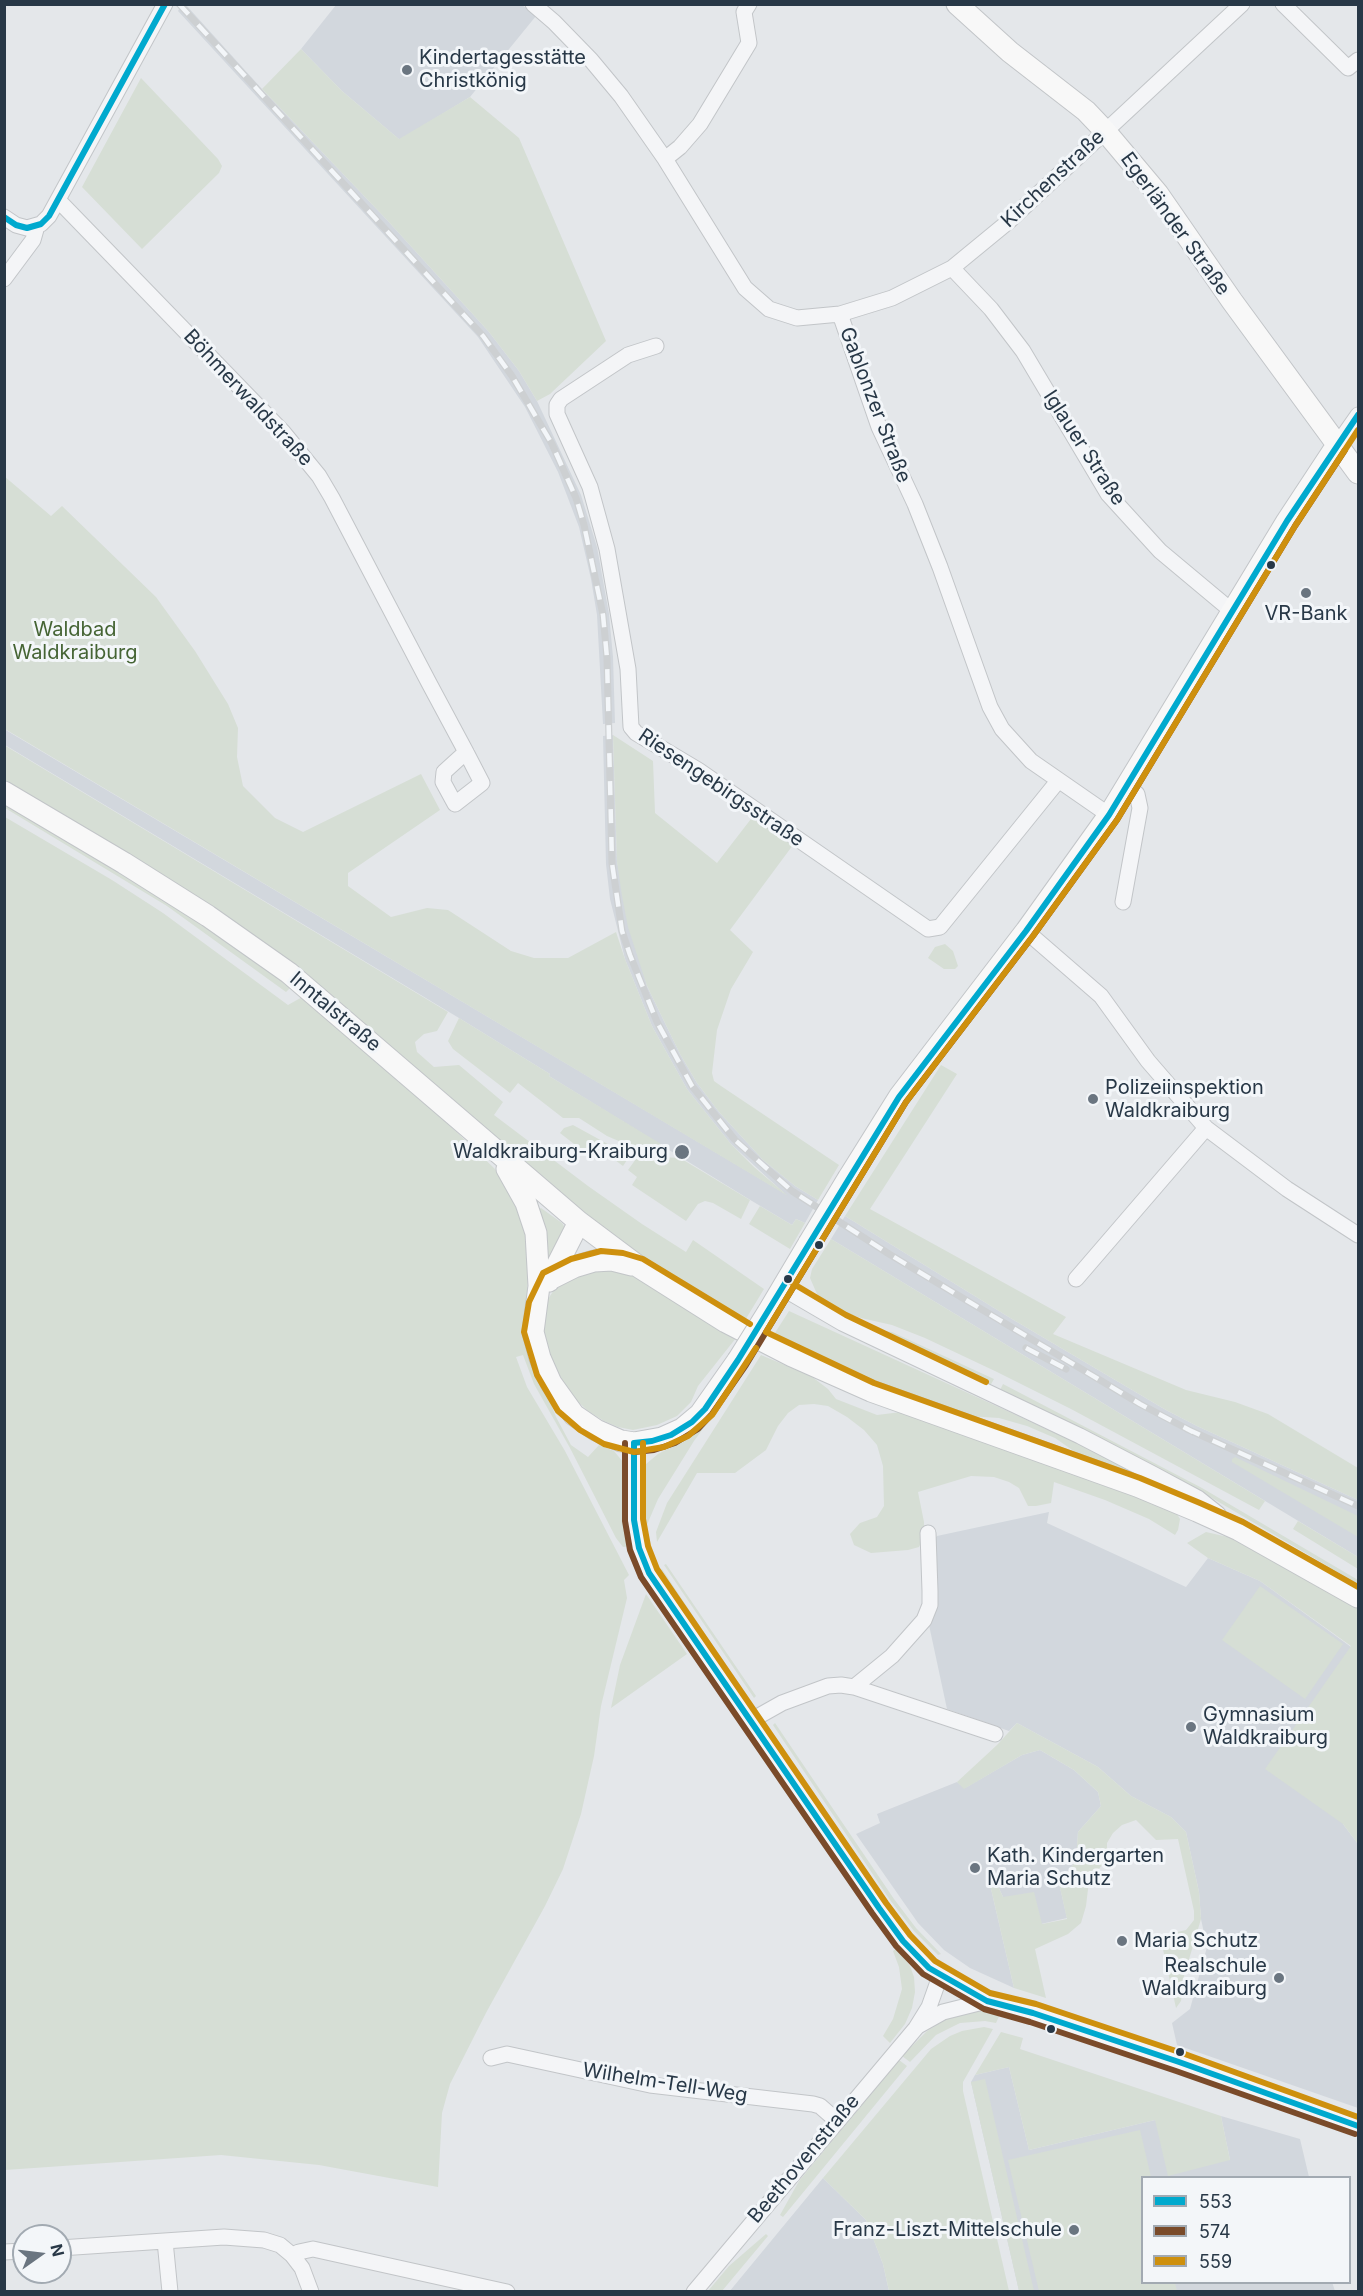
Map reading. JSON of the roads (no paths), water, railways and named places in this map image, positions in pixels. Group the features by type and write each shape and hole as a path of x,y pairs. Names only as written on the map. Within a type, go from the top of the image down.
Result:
{"street":[{"path":"8,219 27,228 45,221 165,4"},
{"name":"Gablonzer Straße","path":"532,4 554,22 591,60 621,96 665,159 745,288 769,309 797,318 840,314 879,427 915,504 940,567 990,707 1002,729 1031,761 1109,815"},
{"path":"665,159 680,147 700,124 749,43 744,12 749,4"},
{"name":"Egerländer Straße","path":"957,4 1010,52 1086,111 1105,131 1158,194 1232,301 1359,473"},
{"name":"Kirchenstraße","path":"840,314 892,298 952,268 1008,222 1242,4"},
{"path":"1283,4 1348,68 1359,60"},
{"name":"Böhmerwaldstraße","path":"58,200 283,432 319,476 466,752"},
{"path":"4,279 33,240 37,226"},
{"name":"Iglauer Straße","path":"952,268 991,309 1023,351 1108,494 1160,551 1233,612"},
{"name":"Riesengebirgsstraße","path":"656,346 628,355 575,390 557,405 557,414 590,487 607,549 627,669 631,727 636,733 698,770 928,929 940,927 1058,781"},
{"path":"497,1154 515,1181 533,1220 539,1263 533,1332 540,1358 551,1383 565,1405 574,1415 596,1430 621,1441 634,1443 662,1438 682,1429 705,1408 738,1360 899,1097 1026,931 1109,815 1287,521 1359,416"},
{"path":"1123,902 1140,808 1137,794 1127,786"},
{"name":"Inntalstraße","path":"4,792 134,869 217,922 289,973 369,1040 497,1154 579,1222 639,1267 711,1313 751,1335 871,1391 1137,1486 1239,1530 1359,1597"},
{"path":"1026,931 1101,996 1148,1061 1206,1128 1287,1189 1359,1235"},
{"path":"1076,1279 1206,1128"},
{"path":"537,1305 579,1222"},
{"path":"550,1279 574,1267 602,1260 639,1267"},
{"path":"782,1288 853,1328 1080,1436 1153,1474 1198,1498 1239,1530"},
{"path":"634,1443 634,1520 642,1558 666,1600 903,1941 929,1968 987,2001 1033,2013 1179,2062 1359,2126"},
{"path":"854,1687 892,1656 924,1620 930,1605 928,1533"},
{"path":"750,1721 782,1703 828,1686 854,1687 995,1734"},
{"name":"Beethovenstraße","path":"694,2292 836,2120 916,2028 929,2007 940,1976"},
{"name":"Beethovenstraße","path":"916,2028 943,2012 987,2001"},
{"name":"Wilhelm-Tell-Weg","path":"491,2058 507,2054 650,2085 813,2104 820,2106 836,2120"},
{"path":"72,2247 224,2236 254,2239 280,2245 292,2255 302,2268 311,2292"},
{"path":"165,2241 170,2292"},
{"path":"292,2255 313,2249 507,2292"}],"railway":[{"path":"179,4 483,336 512,376 552,444 576,498 603,615 607,658 612,863 622,931 657,1022 692,1086 735,1140 792,1191 889,1254 1140,1404 1193,1432"},
{"path":"1026,1348 1066,1369"},
{"path":"1187,1429 1358,1506"}],"place":[{"name":"Kindertagesstätte Christkönig","path":"407,70"},
{"name":"VR-Bank","path":"1306,593"},
{"name":"Polizeiinspektion Waldkraiburg","path":"1093,1099"},
{"name":"Waldkraiburg-Kraiburg","path":"682,1152"},
{"name":"Gymnasium Waldkraiburg","path":"1191,1727"},
{"name":"Kath. Kindergarten Maria Schutz","path":"975,1868"},
{"name":"Maria Schutz","path":"1122,1941"},
{"name":"Realschule Waldkraiburg","path":"1279,1978"},
{"name":"Franz-Liszt-Mittelschule","path":"1074,2230"}],"park label":[{"name":"Waldbad Waldkraiburg","path":"75,642"}]}
